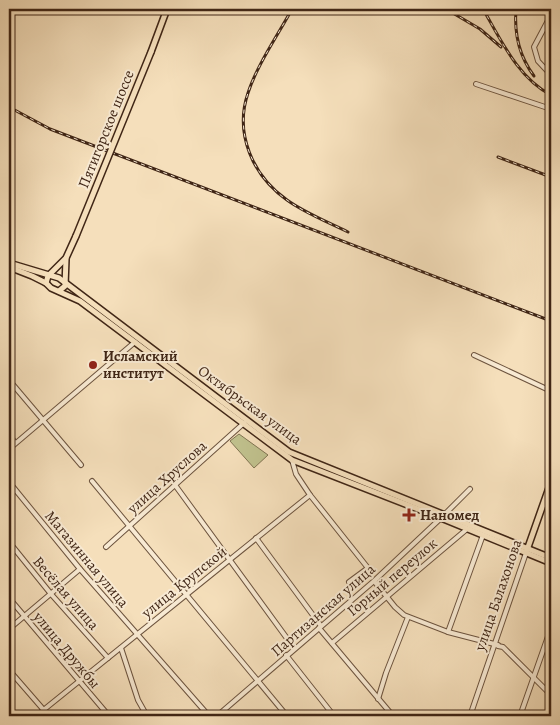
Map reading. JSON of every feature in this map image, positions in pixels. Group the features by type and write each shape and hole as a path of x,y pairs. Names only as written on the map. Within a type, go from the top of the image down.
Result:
{"main road":[{"name":"Пятигорское шоссе","path":"46,283 50,275 66,258 76,236 167,9"},
{"name":"Пятигорское шоссе","path":"59,291 64,287 66,258"},
{"name":"Октябрьская улица","path":"9,263 57,277 293,457"},
{"name":"Октябрьская улица","path":"9,267 32,276 46,283 49,287 80,301 244,423 293,457 527,550 551,563"},
{"name":"улица Балахонова","path":"527,550 550,492 551,482"},
{"name":"Октябрьская улица","path":"443,516 467,529 551,558"}],"street":[{"path":"551,15 534,47 538,61 551,75"},
{"path":"476,84 548,108 551,106"},
{"path":"9,449 135,342"},
{"path":"474,355 551,391"},
{"path":"9,380 81,465"},
{"name":"улица Хруслова","path":"106,547 244,423"},
{"path":"9,434 16,443"},
{"path":"293,457 296,474 310,495 368,568 349,582"},
{"path":"92,481 287,716"},
{"name":"Магазинная улица","path":"9,482 80,569 209,716"},
{"path":"175,485 294,648"},
{"name":"Партизанская улица","path":"217,716 374,581 470,489"},
{"name":"улица Крупской","path":"36,716 310,495"},
{"name":"Горный переулок","path":"332,643 467,529"},
{"path":"448,632 483,535"},
{"path":"256,538 332,643 392,716"},
{"name":"Весёлая улица","path":"9,542 51,594 108,658"},
{"name":"улица Балахонова","path":"470,716 497,645 527,550"},
{"path":"9,628 80,569"},
{"path":"374,581 395,607 408,616 448,632 503,647 551,694"},
{"name":"улица Дружбы","path":"9,598 108,716"},
{"path":"378,699 408,616"},
{"path":"520,716 551,628"},
{"path":"121,648 138,700 147,716"},
{"path":"286,655 334,716"},
{"path":"9,670 48,716"}],"green space":[{"path":"239,434 268,455 254,468 230,441"}],"railway":[{"path":"292,9 262,61 248,93 244,108 243,124 245,139 249,153 256,166 275,190 301,209 348,232"},
{"path":"446,9 480,29 501,47"},
{"path":"483,9 511,57 529,79 551,95"},
{"path":"516,9 517,36 521,53 534,76"},
{"path":"9,107 50,129 551,321"},
{"path":"498,157 551,177"}],"place":[{"name":"Исламский институт","path":"93,365"},
{"name":"Наномед","path":"409,515"}]}
